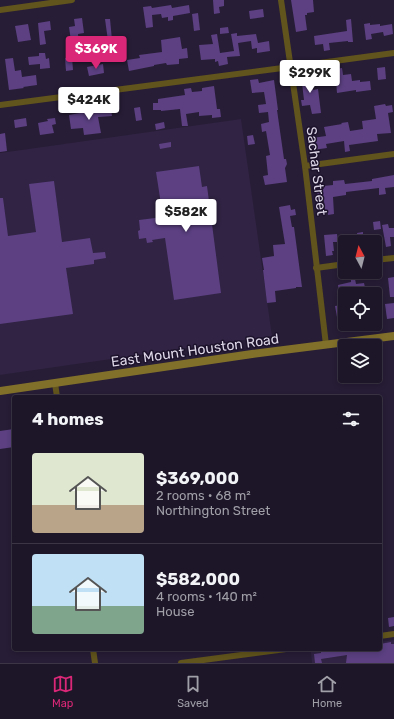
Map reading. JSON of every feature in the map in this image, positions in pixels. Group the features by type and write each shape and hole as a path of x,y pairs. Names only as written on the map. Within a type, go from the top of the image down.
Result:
{"main road":[{"name":"East Mount Houston Road","path":"0,391 252,354 394,336"}],"street":[{"path":"0,10 72,0"},
{"name":"Sachar Street","path":"281,0 305,166 326,345"},
{"path":"0,105 394,52"},
{"path":"305,166 394,154"},
{"path":"382,259 394,258"},
{"path":"316,268 338,265"},
{"path":"55,384 57,395"},
{"path":"382,636 394,634"},
{"path":"93,651 95,663"},
{"path":"181,663 271,651"}],"shaded area":[{"path":"241,119 272,336 0,375 0,153"},
{"path":"394,640 394,663 312,663 311,652 382,651 382,642"}],"building":[{"path":"213,0 224,0 224,6 219,7 220,13 214,14"},
{"path":"291,0 313,0 314,12 307,13 307,15 305,15 307,30 296,32"},
{"path":"171,5 172,8 189,5 190,13 173,16 173,20 168,21 168,17 162,18 161,14 152,15 153,27 146,28 143,7 151,6 152,8"},
{"path":"263,9 264,17 250,19 249,11"},
{"path":"198,13 200,30 194,31 192,14"},
{"path":"82,18 84,33 78,34 80,55 69,57 67,41 71,41 69,27 75,26 74,19"},
{"path":"105,19 110,19 112,40 108,41"},
{"path":"351,19 353,42 348,41 329,43 330,50 324,51 323,44 315,45 314,36 347,31 346,20"},
{"path":"50,21 51,30 44,31 46,44 40,45 38,23"},
{"path":"370,23 370,25 380,24 380,26 392,24 393,34 384,36 383,32 371,34 372,39 366,40 364,24"},
{"path":"28,24 31,40 18,42 15,26"},
{"path":"228,27 229,33 220,34 220,28"},
{"path":"237,33 237,36 256,34 258,43 269,41 270,51 257,53 257,48 252,49 251,41 238,43 240,56 227,57 228,64 219,66 218,61 215,62 215,59 201,60 199,45 213,44 211,35 217,34 220,53 234,51 231,34"},
{"path":"180,37 182,49 187,48 188,58 179,59 179,64 167,65 166,63 129,71 127,60 140,58 139,55 162,52 161,40"},
{"path":"123,43 125,60 112,61 110,45"},
{"path":"39,53 45,53 46,59 49,58 50,68 40,69 40,64 29,65 28,57 39,56"},
{"path":"72,57 73,70 66,71 65,58"},
{"path":"13,58 15,71 21,70 22,77 36,75 37,85 9,90 5,59"},
{"path":"103,64 104,73 89,76 87,67"},
{"path":"385,67 386,79 378,80 377,68"},
{"path":"342,68 343,75 351,74 352,81 370,81 371,90 356,92 356,90 337,93 335,69"},
{"path":"310,73 313,90 318,89 321,113 312,114 310,105 302,106 301,100 304,100 302,83 300,83 299,74"},
{"path":"258,79 259,83 274,80 284,159 286,159 287,164 285,168 287,182 265,185 263,176 268,175 266,156 270,155 266,131 262,132 261,124 269,122 268,112 259,113 258,105 266,104 264,92 252,93 250,80"},
{"path":"214,86 217,109 220,109 221,117 212,118 212,115 199,116 199,112 186,114 188,126 182,126 180,109 161,111 153,110 153,103 158,103 158,99 185,95 184,89 191,88 192,92 202,91 202,88"},
{"path":"385,104 386,106 392,105 393,112 388,113 391,133 377,134 378,141 349,145 350,151 345,152 344,141 326,144 327,148 313,150 312,138 326,136 324,127 348,122 350,131 363,129 362,121 376,119 374,106"},
{"path":"140,107 142,120 136,121 134,108"},
{"path":"111,109 112,116 98,117 101,133 84,135 83,128 71,129 69,115 85,111"},
{"path":"26,118 27,126 15,128 14,120"},
{"path":"55,118 56,124 52,125 54,133 40,135 38,123 48,121 47,119"},
{"path":"164,122 165,128 156,130 155,124"},
{"path":"5,133 7,151 0,152 0,134"},
{"path":"253,135 255,144 248,145 247,136"},
{"path":"171,142 171,147 160,149 159,144"},
{"path":"199,166 202,187 207,186 221,293 174,300 165,238 152,240 153,242 147,243 146,238 139,239 139,220 163,217 156,172"},
{"path":"394,175 394,187 385,188 386,194 379,195 379,188 346,192 346,195 333,197 334,214 328,215 327,210 325,211 324,201 318,201 317,190 324,189 323,186 333,185 333,181 344,180 345,184 372,181 372,179"},
{"path":"54,181 62,242 90,238 93,253 105,252 106,258 94,260 94,264 66,268 73,314 0,324 0,198 3,198 8,236 36,232 29,184"},
{"path":"290,205 291,210 295,209 296,215 290,216 292,227 294,227 302,287 275,291 276,302 267,303 262,258 274,256 273,245 285,244 279,207"},
{"path":"380,221 381,229 374,230 373,222"},
{"path":"388,224 389,228 394,228 394,237 390,237 391,246 386,247 382,225"},
{"path":"363,232 363,235 357,235 357,233"},
{"path":"337,234 338,242 333,242 333,255 326,256 324,235"},
{"path":"394,277 394,297 390,297 388,278"},
{"path":"355,279 356,284 364,283 365,287 338,287 338,285 351,282 351,280"},
{"path":"394,303 394,318 387,319 385,304"},
{"path":"335,306 338,306 338,317 337,317"},
{"path":"12,429 12,447 0,449 0,431"},
{"path":"394,617 394,626 389,627 388,618"},
{"path":"391,642 391,644 394,644 394,663 346,663 347,655 321,659 322,663 315,663 314,654 329,651 382,651 382,644"}]}
